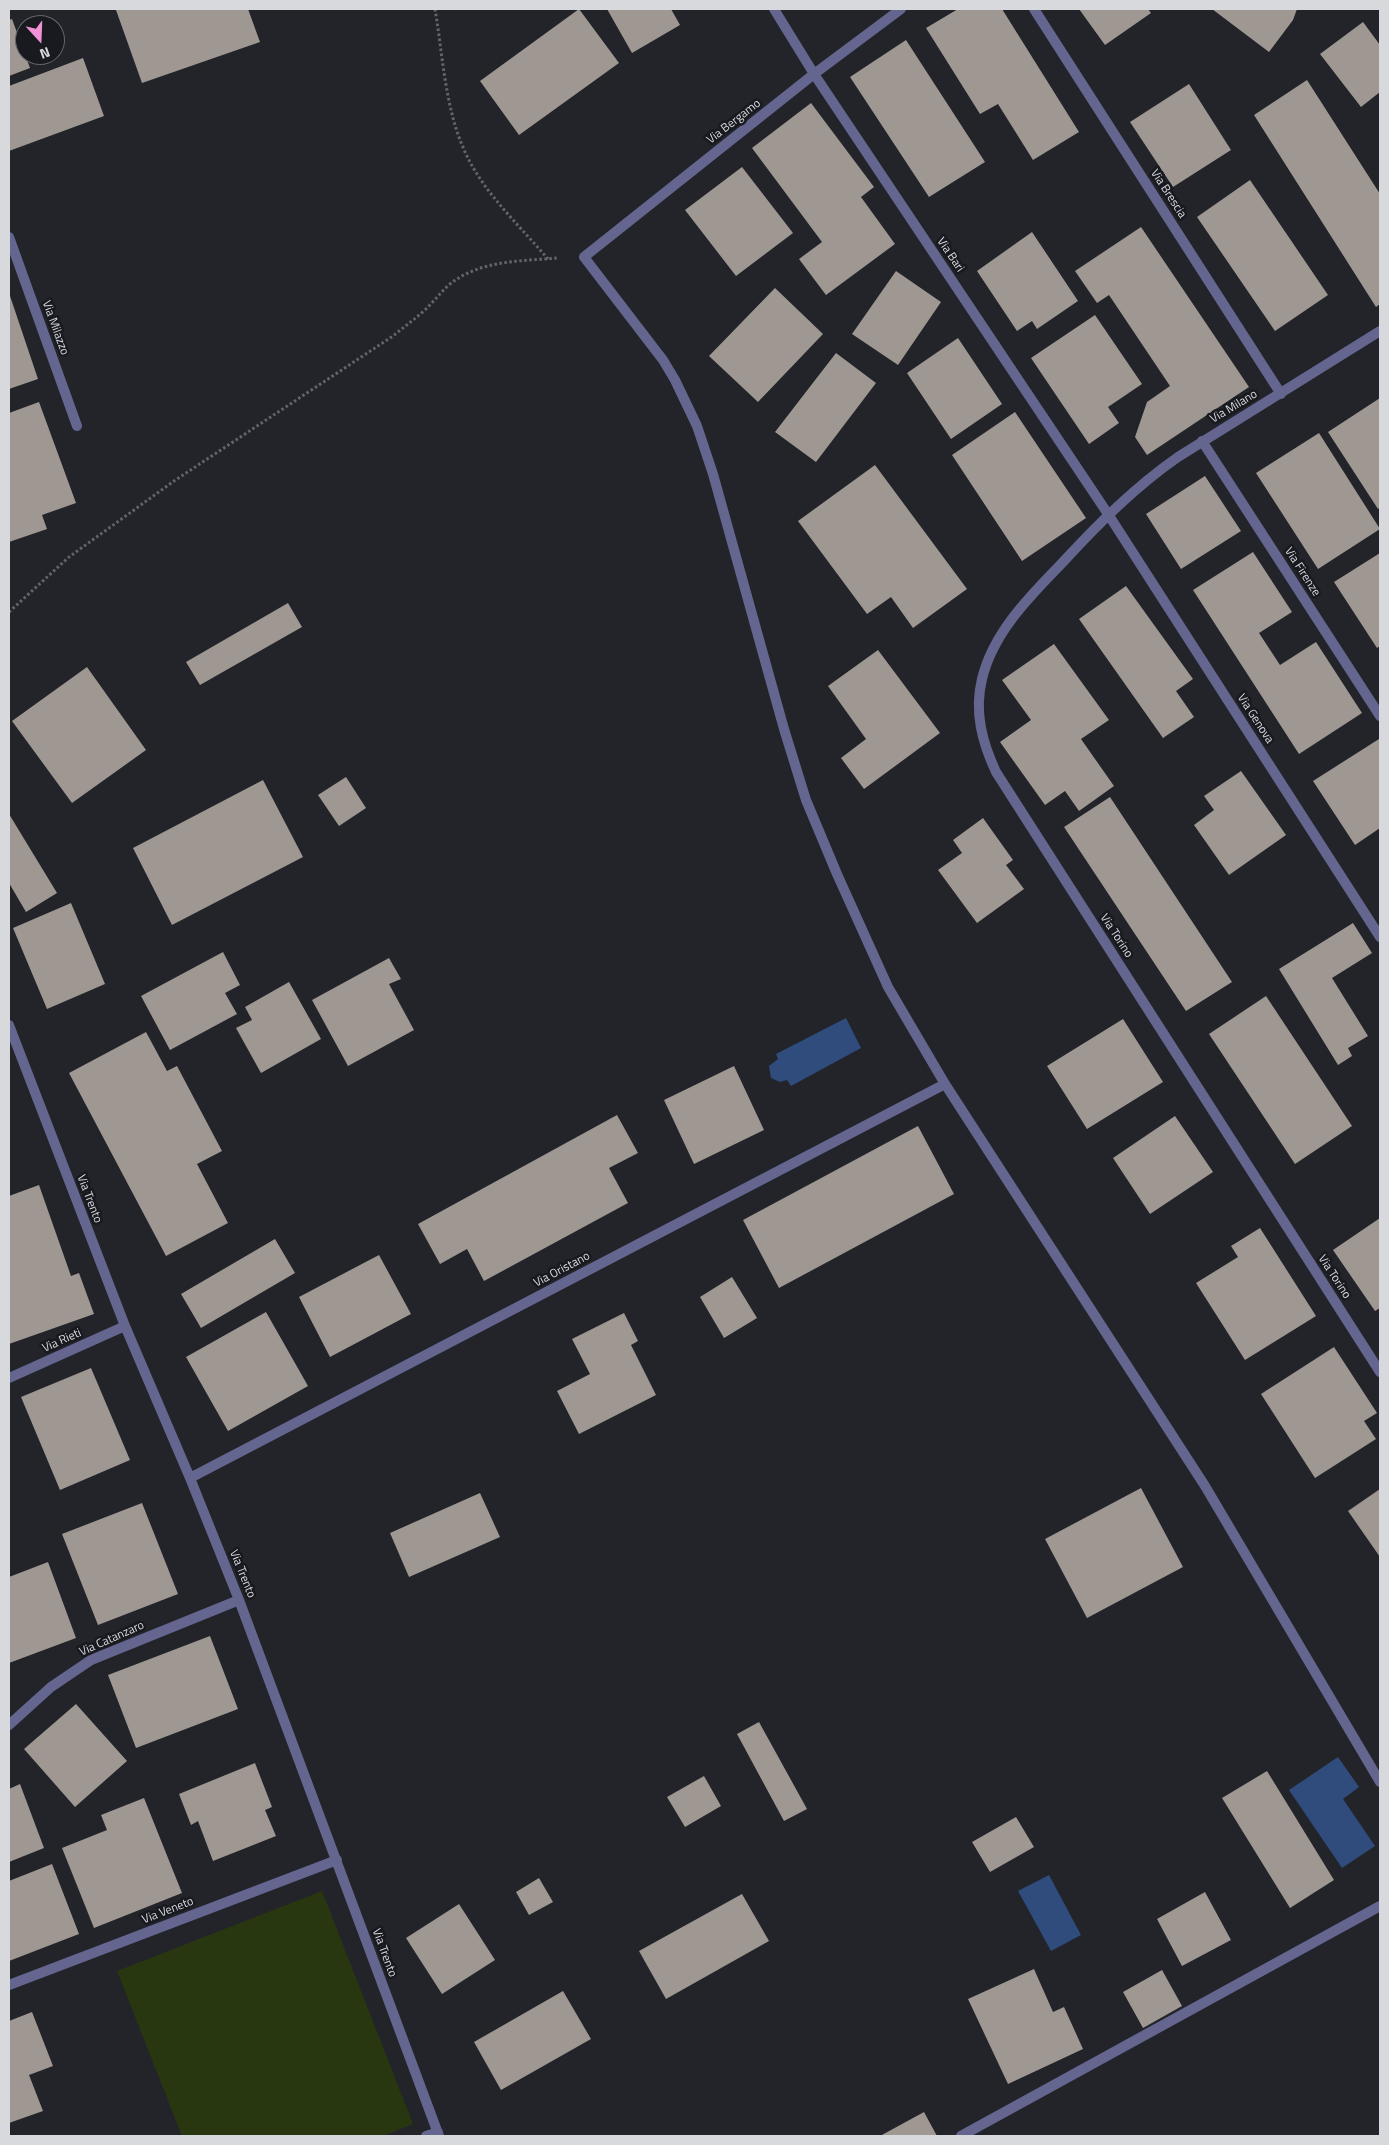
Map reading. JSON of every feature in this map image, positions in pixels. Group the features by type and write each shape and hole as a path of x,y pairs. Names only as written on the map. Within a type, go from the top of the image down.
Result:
{"street":[{"name":"Via Bari","path":"774,9 814,74 1108,514"},
{"name":"Via Bergamo","path":"584,257 814,74 901,9"},
{"name":"Via Brescia","path":"1034,9 1281,394"},
{"name":"Via Milazzo","path":"9,237 77,426"},
{"path":"584,257 663,360 676,380 697,426 713,474 784,729 806,800 840,882 888,987 945,1084 1205,1486 1380,1782"},
{"name":"Via Milano","path":"1108,514 1156,473 1202,441 1281,394 1380,331"},
{"name":"Via Firenze","path":"1202,441 1380,716"},
{"name":"Via Genova","path":"1108,514 1380,937"},
{"name":"Via Torino","path":"1108,514 1021,608 995,648 982,679 980,696 981,733 987,753 996,772 1380,1372"},
{"name":"Via Trento","path":"9,1025 125,1326 190,1478 239,1600 438,2134"},
{"name":"Via Oristano","path":"190,1478 945,1084"},
{"name":"Via Rieti","path":"9,1378 125,1326"},
{"name":"Via Catanzaro","path":"9,1724 51,1687 91,1660 239,1600"},
{"name":"Via Veneto","path":"9,1985 337,1860"},
{"path":"962,2136 1380,1906"},
{"path":"426,2136 438,2134"}],"path":[{"path":"435,9 451,105 466,154 480,177 548,259"},
{"path":"9,612 68,557 174,481 393,336 412,321 451,283 469,272 494,264 518,260 584,257"}],"green space":[{"path":"322,1891 413,2124 383,2136 182,2136 117,1971"}],"water":[{"path":"846,1018 861,1048 791,1086 787,1080 780,1082 771,1078 769,1066 778,1059 776,1054"},
{"path":"1338,1757 1359,1787 1343,1799 1375,1846 1342,1868 1289,1790"},
{"path":"1049,1875 1081,1935 1051,1951 1018,1891"}],"building":[{"path":"248,9 260,42 142,83 116,10"},
{"path":"579,9 619,63 519,135 480,81"},
{"path":"607,9 671,9 680,25 632,53"},
{"path":"958,9 1002,9 1079,132 1033,160 998,104 980,114 926,28"},
{"path":"1079,9 1148,9 1151,13 1105,45"},
{"path":"1212,9 1297,9 1293,20 1269,52"},
{"path":"12,19 15,27 15,65 29,65 30,68 9,76 9,20"},
{"path":"1363,22 1380,45 1380,92 1361,107 1320,54"},
{"path":"906,40 985,162 929,197 850,77"},
{"path":"83,58 104,116 9,151 9,86"},
{"path":"1307,80 1380,194 1380,304 1376,307 1254,115"},
{"path":"1189,84 1231,150 1173,187 1130,122"},
{"path":"811,103 874,187 861,197 895,244 826,295 799,259 822,242 752,148"},
{"path":"742,167 793,233 736,276 685,210"},
{"path":"1250,180 1328,295 1275,331 1197,217"},
{"path":"1141,227 1249,387 1147,455 1135,437 1147,402 1170,386 1109,295 1097,303 1075,271"},
{"path":"1032,232 1078,301 1037,329 1032,321 1017,331 977,271"},
{"path":"896,271 941,302 898,365 852,334"},
{"path":"775,288 823,334 758,402 709,356"},
{"path":"9,293 38,379 9,389"},
{"path":"1095,315 1142,384 1108,407 1119,423 1089,444 1031,358"},
{"path":"958,338 1002,404 951,439 907,373"},
{"path":"836,353 876,383 816,462 775,432"},
{"path":"1380,398 1380,507 1378,509 1328,432"},
{"path":"39,402 76,503 42,515 47,529 9,542 9,413"},
{"path":"1015,412 1086,518 1022,561 952,455"},
{"path":"1319,433 1380,529 1318,569 1256,473"},
{"path":"875,465 967,589 913,628 891,597 867,614 798,521"},
{"path":"1205,476 1241,531 1181,569 1146,514"},
{"path":"1253,552 1292,612 1259,633 1280,665 1316,642 1362,713 1299,754 1193,590"},
{"path":"1380,553 1380,646 1377,648 1334,582"},
{"path":"1126,586 1193,679 1176,691 1194,717 1163,738 1079,619"},
{"path":"288,603 302,627 200,685 186,662"},
{"path":"1054,644 1109,720 1081,739 1114,786 1079,811 1065,791 1045,805 1000,742 1031,720 1002,680"},
{"path":"878,650 940,733 864,789 841,758 866,739 828,686"},
{"path":"87,667 146,750 72,803 12,721"},
{"path":"1379,739 1380,828 1355,845 1313,781"},
{"path":"1241,771 1286,835 1229,875 1194,825 1214,810 1204,796"},
{"path":"346,777 366,808 339,826 318,795"},
{"path":"263,780 303,857 172,925 133,848"},
{"path":"1110,797 1232,982 1186,1011 1064,827"},
{"path":"9,814 57,893 26,912 9,883"},
{"path":"983,818 1013,860 1006,865 1024,889 977,923 938,870 962,853 953,840"},
{"path":"71,903 105,984 47,1009 13,928"},
{"path":"1353,923 1372,953 1332,978 1368,1036 1348,1048 1352,1056 1338,1065 1279,969"},
{"path":"223,952 240,985 225,993 237,1014 170,1050 141,996"},
{"path":"389,958 401,979 389,984 414,1030 348,1066 312,1000"},
{"path":"289,982 321,1039 261,1073 236,1028 252,1020 245,1007"},
{"path":"1266,996 1352,1126 1295,1164 1209,1034"},
{"path":"1123,1019 1163,1082 1087,1129 1047,1066"},
{"path":"146,1032 167,1071 177,1066 222,1151 197,1164 228,1223 166,1256 69,1073"},
{"path":"734,1066 764,1130 694,1164 664,1100"},
{"path":"617,1115 638,1153 609,1168 628,1203 484,1281 467,1249 440,1264 418,1224"},
{"path":"1175,1116 1213,1172 1150,1214 1113,1158"},
{"path":"918,1126 954,1194 779,1288 743,1220"},
{"path":"39,1185 71,1276 79,1273 94,1314 9,1344 9,1196"},
{"path":"1380,1218 1380,1308 1375,1311 1333,1250"},
{"path":"1260,1228 1316,1316 1245,1360 1196,1283 1238,1257 1231,1246"},
{"path":"275,1239 295,1273 201,1328 181,1294"},
{"path":"379,1255 411,1314 330,1357 299,1297"},
{"path":"732,1277 757,1318 724,1338 700,1297"},
{"path":"266,1312 308,1386 228,1431 186,1357"},
{"path":"624,1313 638,1341 631,1345 656,1395 579,1434 557,1391 590,1374 572,1339"},
{"path":"1334,1347 1377,1413 1364,1421 1376,1439 1315,1478 1261,1394"},
{"path":"91,1368 130,1460 60,1490 21,1397"},
{"path":"1141,1488 1183,1567 1087,1618 1045,1539"},
{"path":"1380,1489 1380,1557 1348,1511"},
{"path":"480,1493 500,1537 409,1577 390,1533"},
{"path":"142,1503 178,1594 98,1625 62,1534"},
{"path":"48,1562 76,1638 9,1663 9,1577"},
{"path":"210,1636 238,1709 136,1748 108,1675"},
{"path":"76,1704 127,1761 75,1807 24,1749"},
{"path":"759,1722 807,1809 784,1821 737,1734"},
{"path":"255,1763 272,1807 265,1810 276,1836 213,1861 198,1821 191,1825 179,1794"},
{"path":"1267,1771 1334,1880 1290,1908 1222,1798"},
{"path":"704,1776 721,1806 685,1827 667,1797"},
{"path":"20,1784 44,1848 9,1862 9,1789"},
{"path":"144,1798 182,1893 94,1928 62,1848 107,1830 101,1815"},
{"path":"1016,1817 1034,1847 990,1872 972,1842"},
{"path":"52,1864 79,1934 9,1961 9,1881"},
{"path":"539,1878 553,1902 529,1915 516,1892"},
{"path":"1205,1892 1231,1940 1182,1966 1157,1919"},
{"path":"742,1894 769,1941 666,1999 639,1951"},
{"path":"459,1904 495,1960 442,1994 406,1938"},
{"path":"1034,1969 1053,2012 1064,2007 1083,2049 1008,2084 968,1999"},
{"path":"1162,1970 1182,2006 1143,2028 1123,1992"},
{"path":"563,1991 591,2039 501,2090 474,2042"},
{"path":"32,2012 53,2066 29,2075 43,2111 9,2123 9,2021"},
{"path":"924,2112 937,2136 880,2136"}]}
